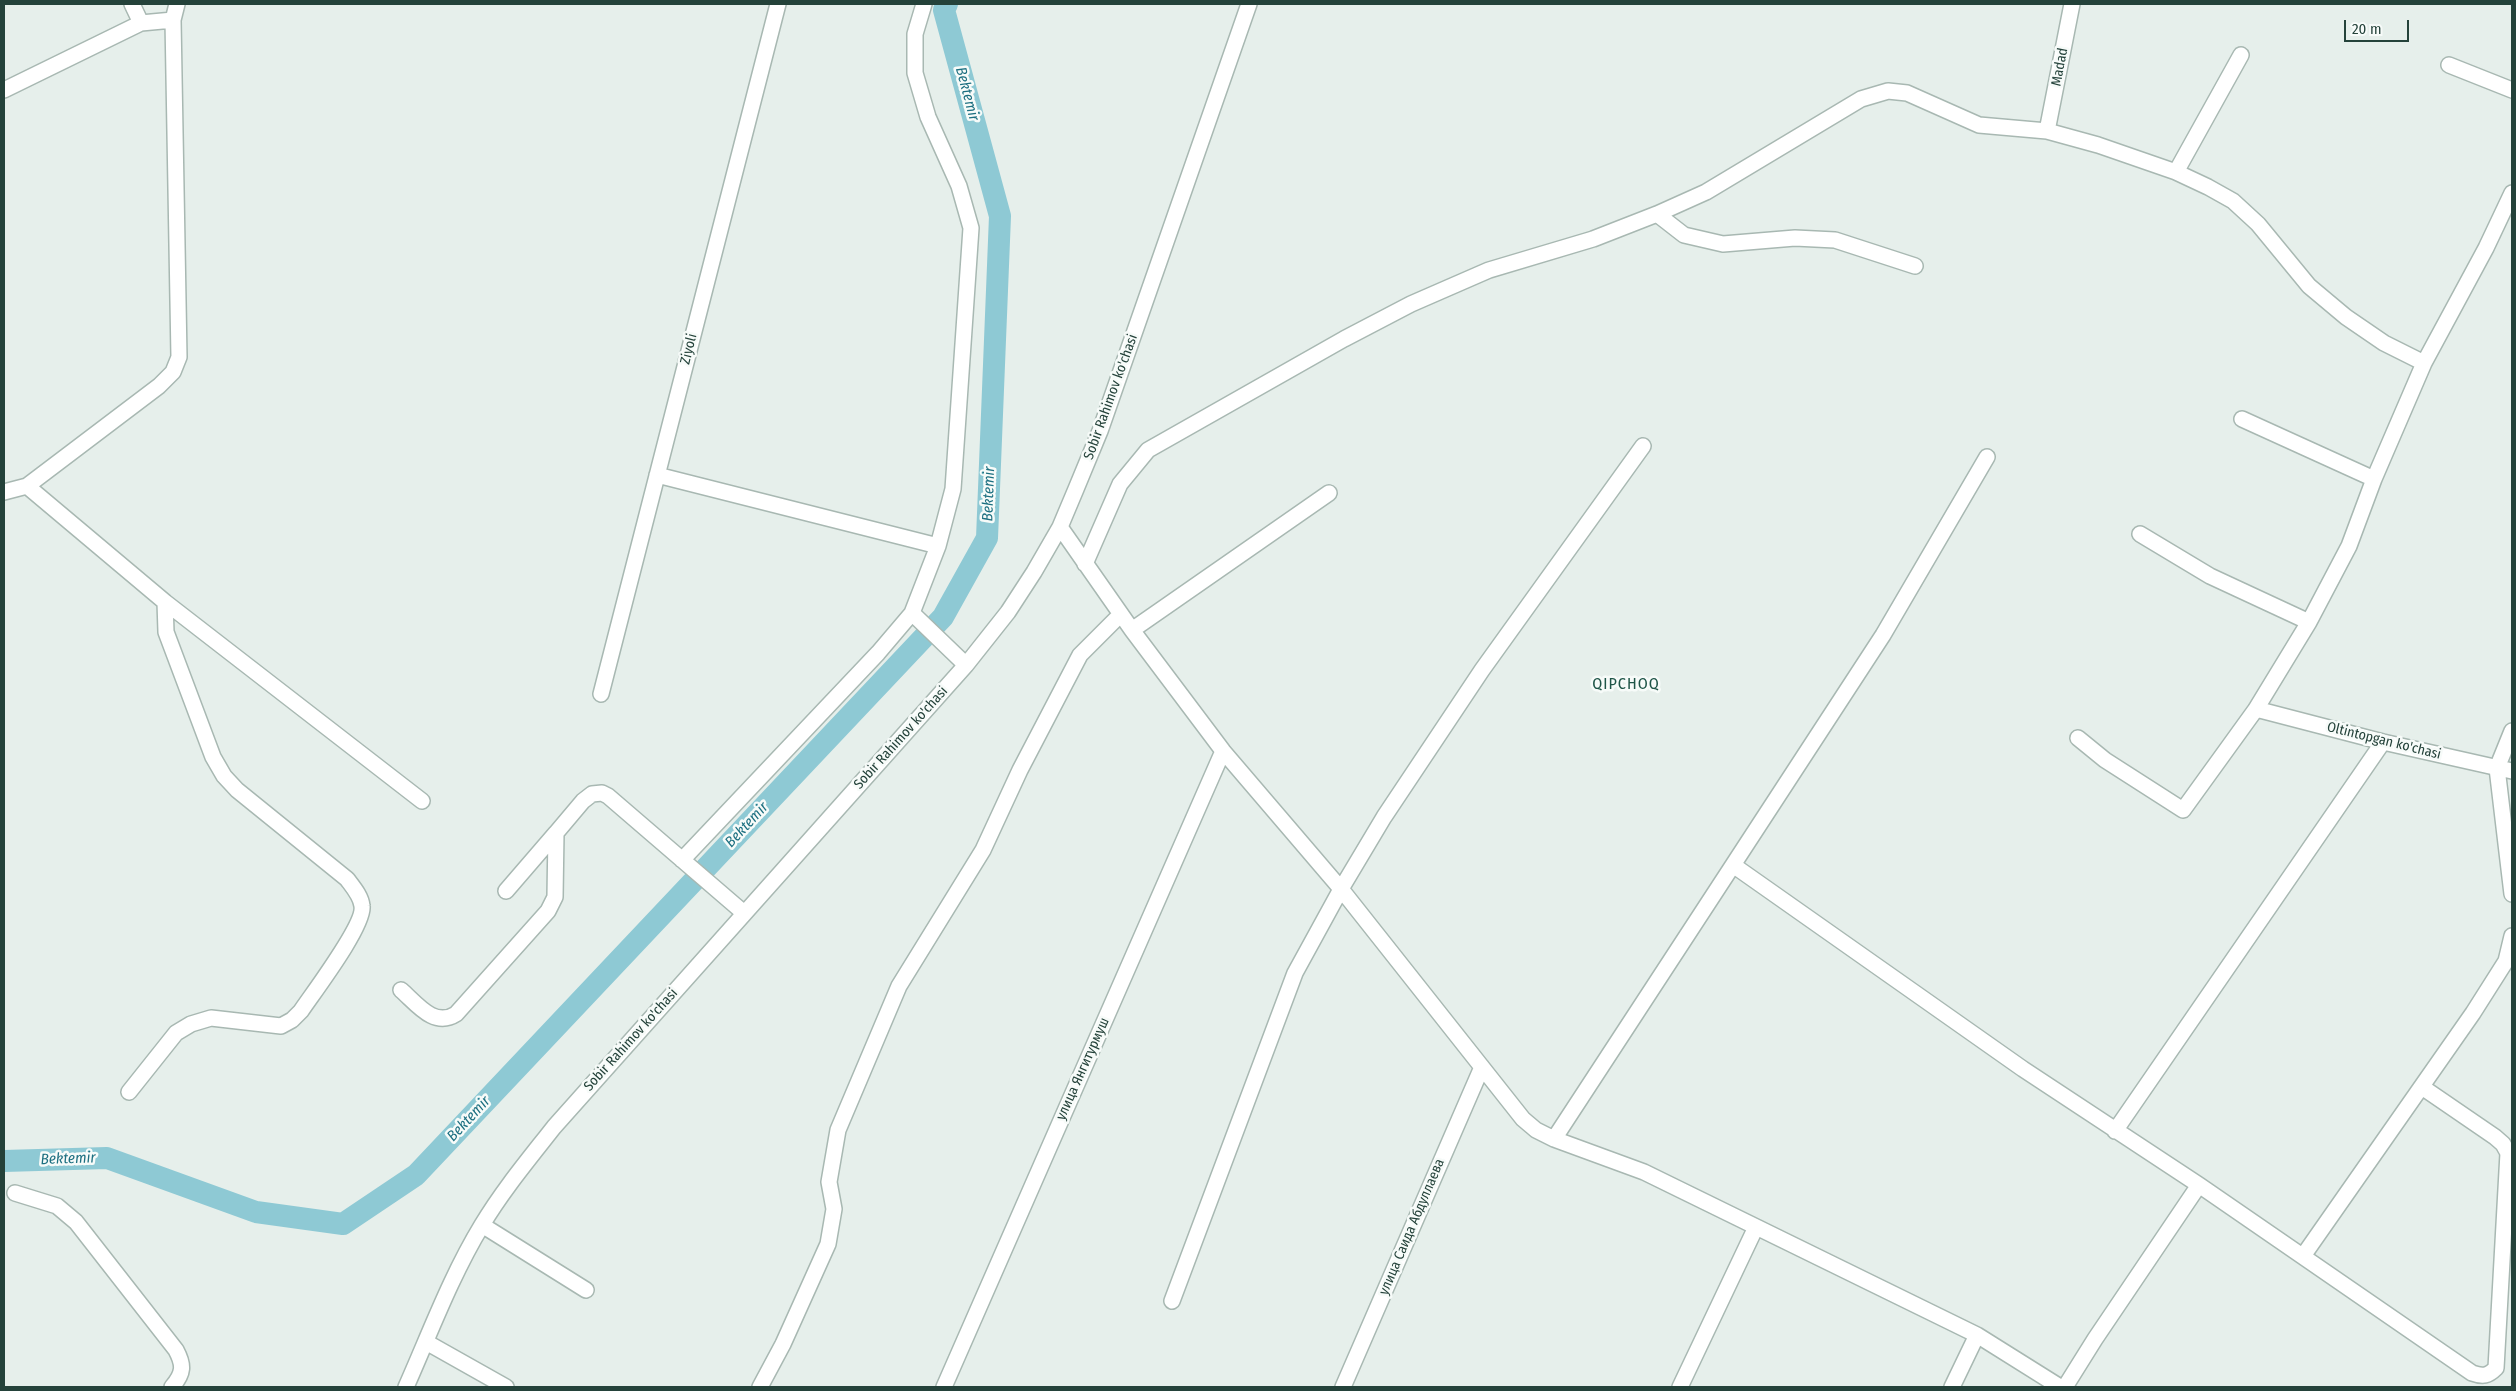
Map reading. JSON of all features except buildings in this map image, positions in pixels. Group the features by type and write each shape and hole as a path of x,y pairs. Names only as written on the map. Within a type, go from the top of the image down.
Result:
{"street":[{"path":"132,4 141,23"},
{"path":"4,492 27,486 159,386 173,372 179,357 174,20 177,4"},
{"name":"Ziyoli","path":"601,694 778,4"},
{"path":"688,864 912,613 938,546 953,489 971,228 959,186 928,117 916,72 915,34 924,4"},
{"name":"Sobir Rahimov ko'chasi","path":"406,1387 463,1261 482,1225 507,1188 554,1127 966,665 1008,612 1060,527 1100,431 1249,4"},
{"name":"Madad","path":"2047,131 2072,4"},
{"path":"4,90 141,23 174,20"},
{"path":"2176,172 2241,55"},
{"path":"2449,66 2512,90"},
{"path":"1085,564 1120,484 1148,450 1344,339 1410,304 1489,270 1593,238 1658,214 1706,192 1861,99 1888,91 1907,94 1930,102 1979,125 2047,131 2098,145 2176,172 2233,202 2258,224 2309,286 2346,317 2384,343 2424,363"},
{"path":"2078,738 2105,760 2183,810 2256,709 2309,622 2349,546 2374,478 2424,363 2486,248 2512,193"},
{"path":"1658,214 1684,235 1723,244 1795,238 1835,240 1915,266"},
{"path":"2242,419 2374,478"},
{"path":"1172,1301 1295,973 1341,889 1384,817 1482,670 1643,446"},
{"path":"1554,1139 1883,635 1987,457"},
{"path":"657,476 938,546"},
{"path":"27,486 165,602 422,801"},
{"path":"1132,630 1329,492"},
{"path":"1060,527 1132,630 1223,751 1341,889 1523,1119 1536,1130 1554,1139 1644,1172 1977,1335 2060,1387"},
{"path":"2140,534 2210,576 2309,622"},
{"path":"129,1092 176,1033 191,1024 211,1018 281,1026 292,1020 301,1012 358,926 363,907 358,895 347,879 237,790 224,776 213,757 166,632 165,602"},
{"path":"912,613 966,665"},
{"path":"760,1387 784,1344 828,1244 834,1209 829,1182 838,1130 899,986 983,850 1020,770 1080,656 1121,614"},
{"name":"Oltintopgan ko'chasi","path":"2256,709 2383,742 2512,771"},
{"path":"2512,731 2497,768 2512,894"},
{"path":"2115,1131 2383,742"},
{"name":"улица Янгитурмуш","path":"944,1387 1223,751"},
{"path":"506,890 583,801 592,794 602,793 744,913"},
{"path":"401,990 431,1016 440,1020 448,1019 456,1014 548,910 555,897 556,833"},
{"path":"1733,865 2115,1131 2303,1256 2472,1373 2482,1377 2491,1374 2496,1368 2508,1153 2503,1144 2495,1137 2422,1087"},
{"path":"2303,1256 2473,1013 2506,960 2512,936"},
{"name":"улица Саида Абдуллаева","path":"1343,1387 1482,1067"},
{"path":"2065,1387 2198,1185"},
{"path":"15,1193 57,1206 76,1222 176,1350 183,1363 181,1376 172,1387"},
{"path":"482,1225 586,1290"},
{"path":"1680,1387 1756,1227"},
{"path":"1952,1387 1977,1335"},
{"path":"426,1342 506,1387"}],"waterway":[{"name":"Bektemir","path":"4,1161 107,1158 256,1212 343,1224 416,1175 943,617 987,538 1000,216 944,10 947,4"}],"district":[{"name":"QIPCHOQ","path":"1626,685"}]}
